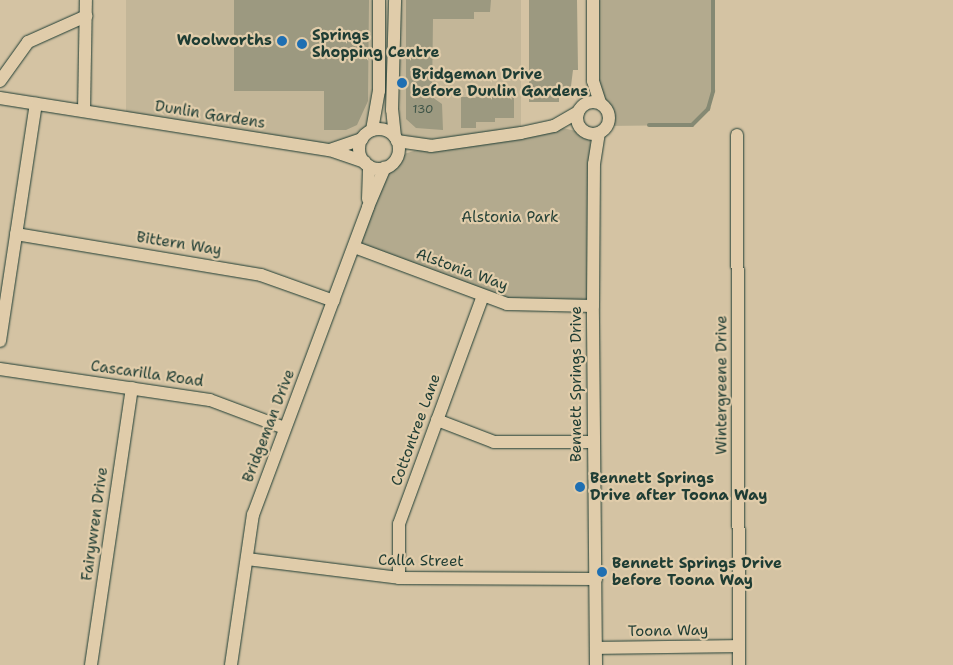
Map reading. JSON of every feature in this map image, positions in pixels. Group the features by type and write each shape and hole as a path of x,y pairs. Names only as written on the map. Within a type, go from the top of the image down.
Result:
{"street":[{"path":"84,111 86,0"},
{"path":"379,0 379,91 367,135 360,152 367,164 385,167 398,156 431,146 521,133 554,126 590,102 600,103"},
{"path":"395,0 392,110 398,156"},
{"path":"554,126 591,133 609,121 608,111 600,103 593,80 593,0"},
{"path":"0,81 28,42 86,16"},
{"path":"591,133 578,122 593,80"},
{"name":"Dunlin Gardens","path":"0,98 330,150 367,164"},
{"path":"0,341 36,104"},
{"path":"367,135 384,130 396,139 431,146"},
{"name":"Bennett Springs Drive","path":"591,133 594,164 593,442 596,665"},
{"name":"Dunlin Gardens","path":"330,150 367,135"},
{"name":"Wintergreene Drive","path":"737,135 739,665"},
{"name":"Bridgeman Drive","path":"367,164 368,206"},
{"name":"Bridgeman Drive","path":"231,665 253,515 368,206 385,167"},
{"name":"Bittern Way","path":"16,234 261,274 334,301"},
{"name":"Alstonia Way","path":"354,247 507,304 593,306"},
{"name":"Cottontree Lane","path":"399,578 399,524 483,296"},
{"name":"Cascarilla Road","path":"0,369 210,400 285,428"},
{"name":"Fairywren Drive","path":"91,665 132,388"},
{"path":"437,420 494,442 593,442"},
{"name":"Calla Street","path":"247,559 399,578 596,579"},
{"name":"Toona Way","path":"596,648 739,646"}],"shaded area":[{"name":"Springs Shopping Centre","path":"126,0 379,0 372,130 362,139 330,150 126,118"},
{"name":"Springs Shopping Centre","path":"395,0 521,0 521,133 453,144 397,141"}],"green space":[{"path":"593,0 713,0 713,91 708,109 692,125 607,126 609,116 600,103"},
{"name":"Alstonia Park","path":"554,126 589,134 594,164 593,306 507,304 354,247 385,167 397,156 431,146"}],"building":[{"name":"Springs Shopping Centre","path":"234,0 369,0 368,101 357,125 346,130 324,130 324,91 234,91"},
{"path":"406,0 491,0 490,12 474,12 474,19 433,19 432,97 442,104 443,130 416,128 406,119"},
{"path":"529,0 577,0 578,70 573,70 570,94 559,94 559,102 529,102"},
{"path":"461,97 514,97 514,118 495,118 495,122 476,122 476,128 461,128"}],"waterway":[{"path":"649,125 692,125 708,109 713,91 713,0"}],"place":[{"name":"Woolworths","path":"282,41"},
{"name":"Springs Shopping Centre","path":"302,44"},
{"name":"Bridgeman Drive before Dunlin Gardens","path":"402,83"},
{"name":"Bennett Springs Drive after Toona Way","path":"580,487"},
{"name":"Bennett Springs Drive before Toona Way","path":"602,572"}]}
